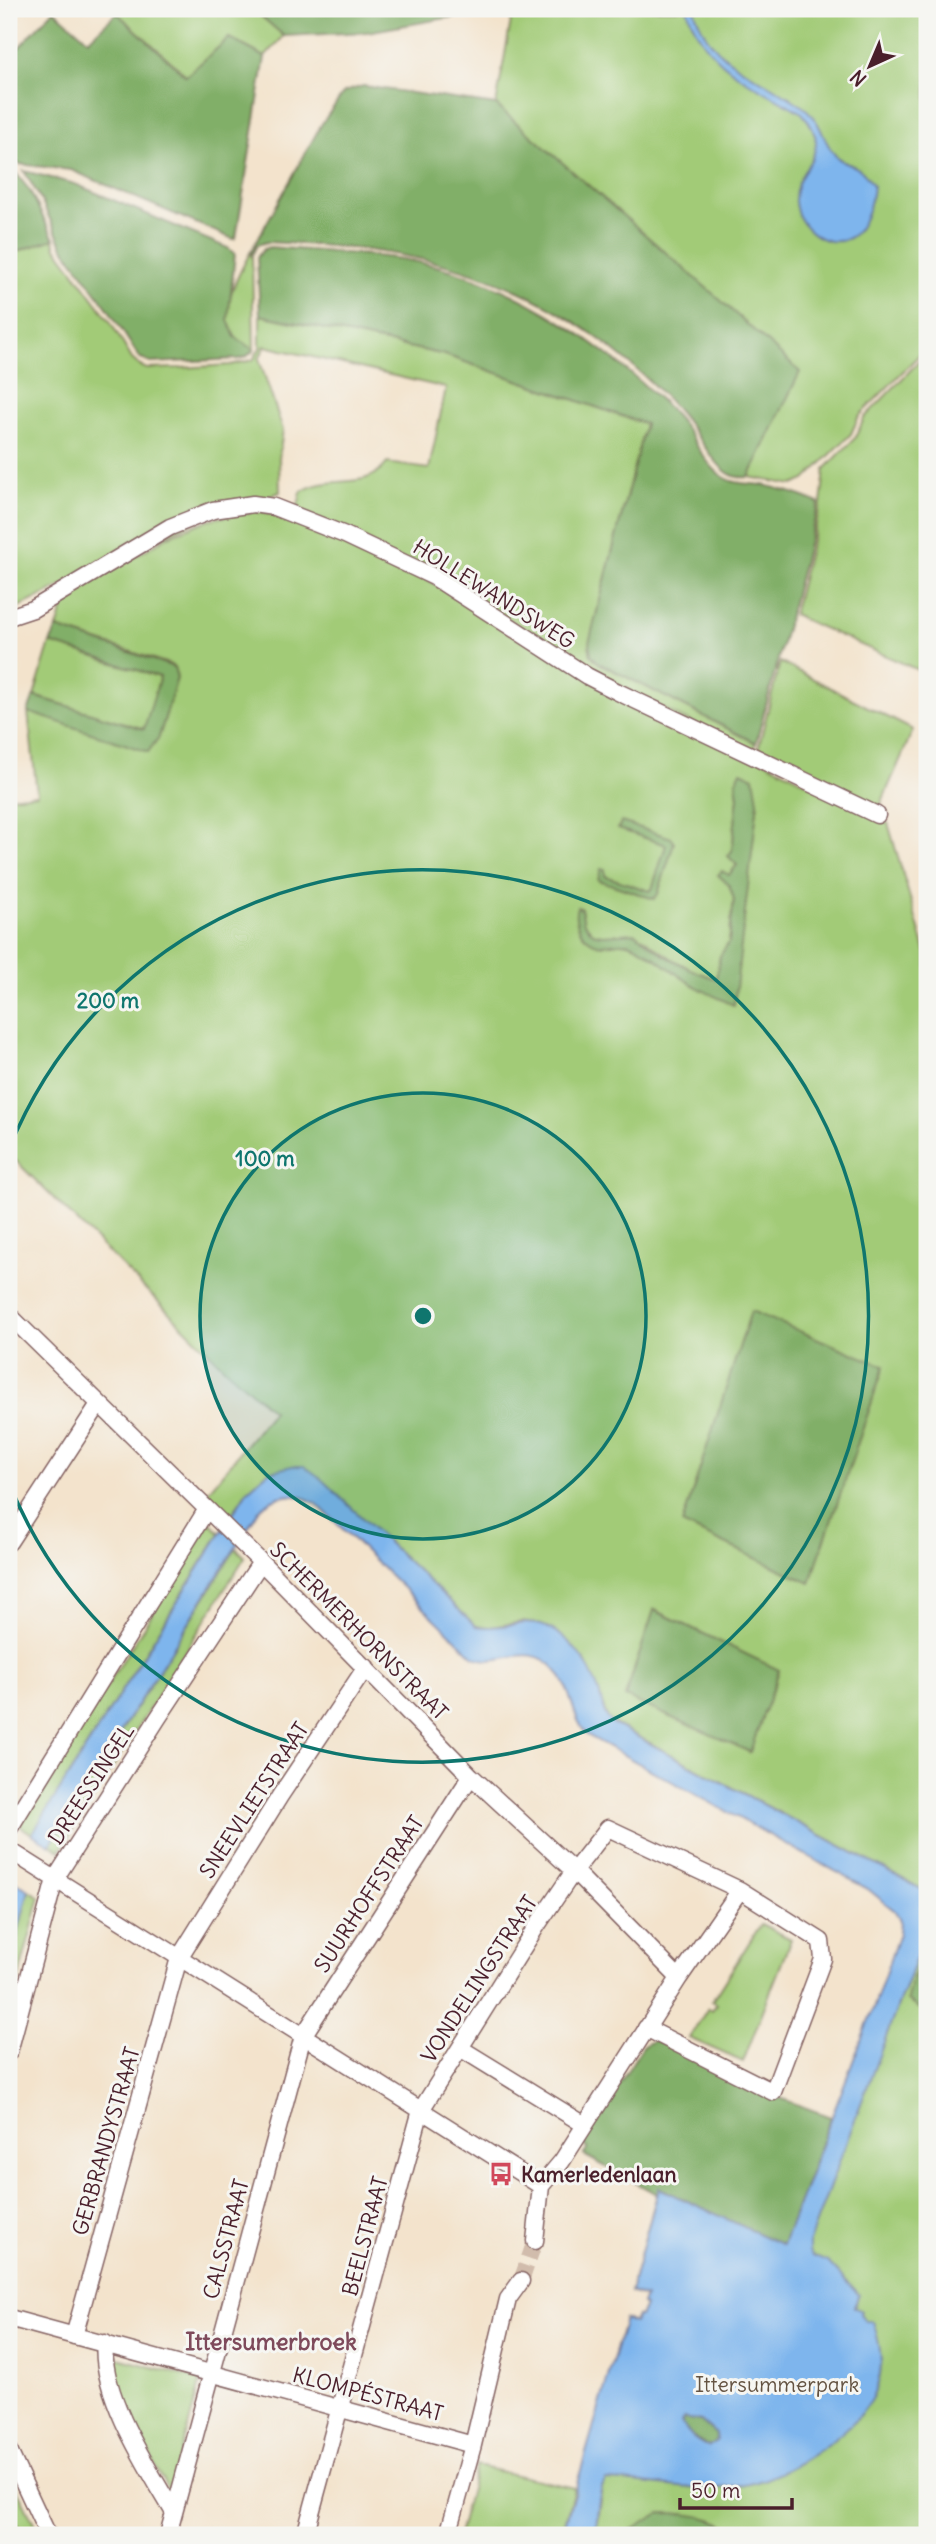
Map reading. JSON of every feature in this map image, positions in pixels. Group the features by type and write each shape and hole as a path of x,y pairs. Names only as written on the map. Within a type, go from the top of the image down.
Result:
{"street":[{"name":"HOLLEWANDSWEG","path":"9,617 33,608 193,516 246,505 274,507 345,534 434,577 587,676 877,815"},
{"name":"SCHERMERHORNSTRAAT","path":"9,1315 261,1562 471,1776 574,1871 679,1978"},
{"path":"9,1542 99,1404"},
{"path":"9,1829 207,1509"},
{"name":"DREESSINGEL","path":"9,2052 55,1879 261,1562"},
{"name":"SNEEVLIETSTRAAT","path":"179,1958 366,1667"},
{"name":"SUURHOFFSTRAAT","path":"303,2036 471,1776"},
{"name":"VONDELINGSTRAAT","path":"421,2110 510,1966 574,1871 608,1828 740,1890"},
{"path":"9,1850 541,2186"},
{"path":"535,2241 541,2186 584,2125 646,2028 679,1978 740,1890 821,1941 823,1959 773,2092 646,2028"},
{"name":"GERBRANDYSTRAAT","path":"74,2336 179,1958"},
{"name":"CALSSTRAAT","path":"168,2535 303,2036"},
{"path":"460,2048 584,2125"},
{"name":"BEELSTRAAT","path":"305,2535 421,2110"},
{"path":"448,2535 508,2299 521,2281"},
{"name":"KLOMPÉSTRAAT","path":"9,2318 473,2445"},
{"path":"105,2343 103,2359 119,2408 135,2447 174,2513"},
{"path":"9,2451 48,2535"}],"green space":[{"path":"121,9 253,9 284,36 265,57 229,38 187,76 117,13"},
{"path":"253,9 498,9 367,32 284,36"},
{"path":"513,9 927,9 927,347 859,416 851,434 805,480 793,485 749,477 799,372 496,105"},
{"path":"54,10 88,40 117,13 186,76 229,38 265,57 236,238 71,170 18,164 9,155 9,58"},
{"path":"363,86 496,105 800,372 749,477 736,476 724,470 669,401 620,355 560,313 521,292 482,276 400,255 267,242 257,245 252,255 250,253 321,125 344,92"},
{"path":"9,164 30,191 54,239 9,254"},
{"path":"24,171 75,184 228,248 235,254 228,320 235,337 254,350 239,359 150,363 139,357 63,247"},
{"path":"54,239 55,246 110,321 132,359 147,369 230,365 253,360 260,348 260,315 445,355 645,424 589,643 591,655 599,663 756,743 753,752 595,676 485,604 302,513 298,506 301,492 312,486 369,477 379,472 387,463 429,469 446,388 265,346 259,359 283,430 279,458 280,492 262,499 236,501 9,612 9,254"},
{"path":"270,247 402,259 469,276 501,289 561,322 643,384 675,415 720,475 736,482 778,488 819,503 756,743 599,663 591,655 589,643 645,424 445,355 260,315 257,257"},
{"path":"250,253 254,350 235,337 228,317 231,295"},
{"path":"927,353 927,674 793,615 821,504 825,469 856,437 864,418"},
{"path":"258,511 285,516 415,572 499,623 888,823 927,957 927,1892 609,1721 585,1661 559,1634 541,1625 522,1622 490,1627 476,1626 318,1476 247,1491 230,1517 206,1494 273,1411 228,1371 9,1154 9,797 37,794 28,712 159,737 177,678 174,667 57,628 67,597 169,536 210,519","holes":["736,781 758,801 733,1005 693,985 642,937 677,962 716,979 720,956 729,942 734,899 729,875 737,865 728,856 732,851 738,797","884,1366 810,1583 682,1524 725,1395","655,1610 779,1671 749,1752 728,1741"]},
{"path":"57,628 174,667 177,678 159,737 148,752 28,712 34,696 144,729 160,677 50,643"},
{"path":"50,643 160,677 144,729 34,696"},
{"path":"780,662 913,730 878,811 757,753"},
{"path":"741,771 754,777 758,801 734,1005 695,986 638,947 626,943 600,945 589,940 580,930 576,916 577,907 581,908 584,923 593,933 635,933 664,955 716,979 720,956 729,942 734,899 729,885 718,875 722,871 729,875 737,865 728,856 732,851 738,797 736,782"},
{"path":"621,822 672,838 674,843 654,899 598,880 601,869 605,869 605,876 650,891 652,889 666,845 618,829"},
{"path":"751,1311 884,1366 810,1583 682,1524"},
{"path":"210,1522 220,1533 32,1834 19,1825"},
{"path":"236,1548 245,1557 60,1851 50,1845"},
{"path":"654,1610 779,1670 750,1752 625,1697"},
{"path":"29,1890 40,1897 9,2014 9,1967"},
{"path":"761,1924 791,1939 743,2062 689,2038 708,2008 712,2010 717,2004 712,2001"},
{"name":"Ittersummerpark","path":"927,1943 927,2535 595,2535 602,2486 608,2379 625,2319 634,2323 645,2306 642,2304 645,2297 630,2292 657,2194 584,2155 588,2147 582,2142 772,2095 851,2126 919,1951"},
{"path":"927,1956 927,2009 923,2011 907,2001 914,1977"},
{"path":"654,2040 772,2095 831,2117 783,2245 660,2188 657,2194 584,2155 588,2147 582,2142 643,2046"},
{"path":"107,2355 201,2380 170,2493 135,2426"},
{"path":"684,2418 701,2421 716,2434 717,2441 709,2446 691,2436 682,2425"},
{"path":"476,2466 574,2488 562,2535 458,2535"},
{"path":"9,2473 40,2535 23,2535 9,2509"},
{"path":"660,2513 712,2520 737,2535 623,2535"}],"water":[{"path":"687,9 694,9 702,29 713,45 727,58 807,110 836,156 861,170 873,185 867,214 855,234 840,241 831,241 814,234 801,220 795,202 796,189 815,150 816,139 812,127 802,113 749,83 719,60 695,29"},
{"path":"304,1466 318,1476 476,1626 533,1624 561,1635 584,1661 595,1682 606,1714 615,1725 927,1892 927,1943 919,1951 809,2242 812,2256 828,2262 859,2295 854,2307 861,2311 860,2314 866,2321 873,2321 880,2355 879,2381 868,2404 856,2419 823,2448 785,2471 750,2484 714,2488 606,2480 599,2498 595,2535 562,2535 625,2319 634,2323 645,2306 642,2304 645,2297 630,2292 659,2188 783,2245 876,2001 899,1933 900,1921 895,1911 868,1889 587,1735 561,1677 545,1661 524,1655 493,1660 473,1656 317,1504 294,1496 279,1497 259,1510 50,1845 32,1834 247,1491 268,1472","holes":["684,2418 701,2421 716,2434 717,2441 709,2446 700,2443 681,2422"]},
{"path":"10,1879 29,1890 9,1967 9,1882"}],"tunnel":[{"path":"521,2281 535,2241"}],"place":[{"name":"Kamerledenlaan","path":"501,2174"}],"district":[{"name":"Ittersumerbroek","path":"271,2341"}]}
